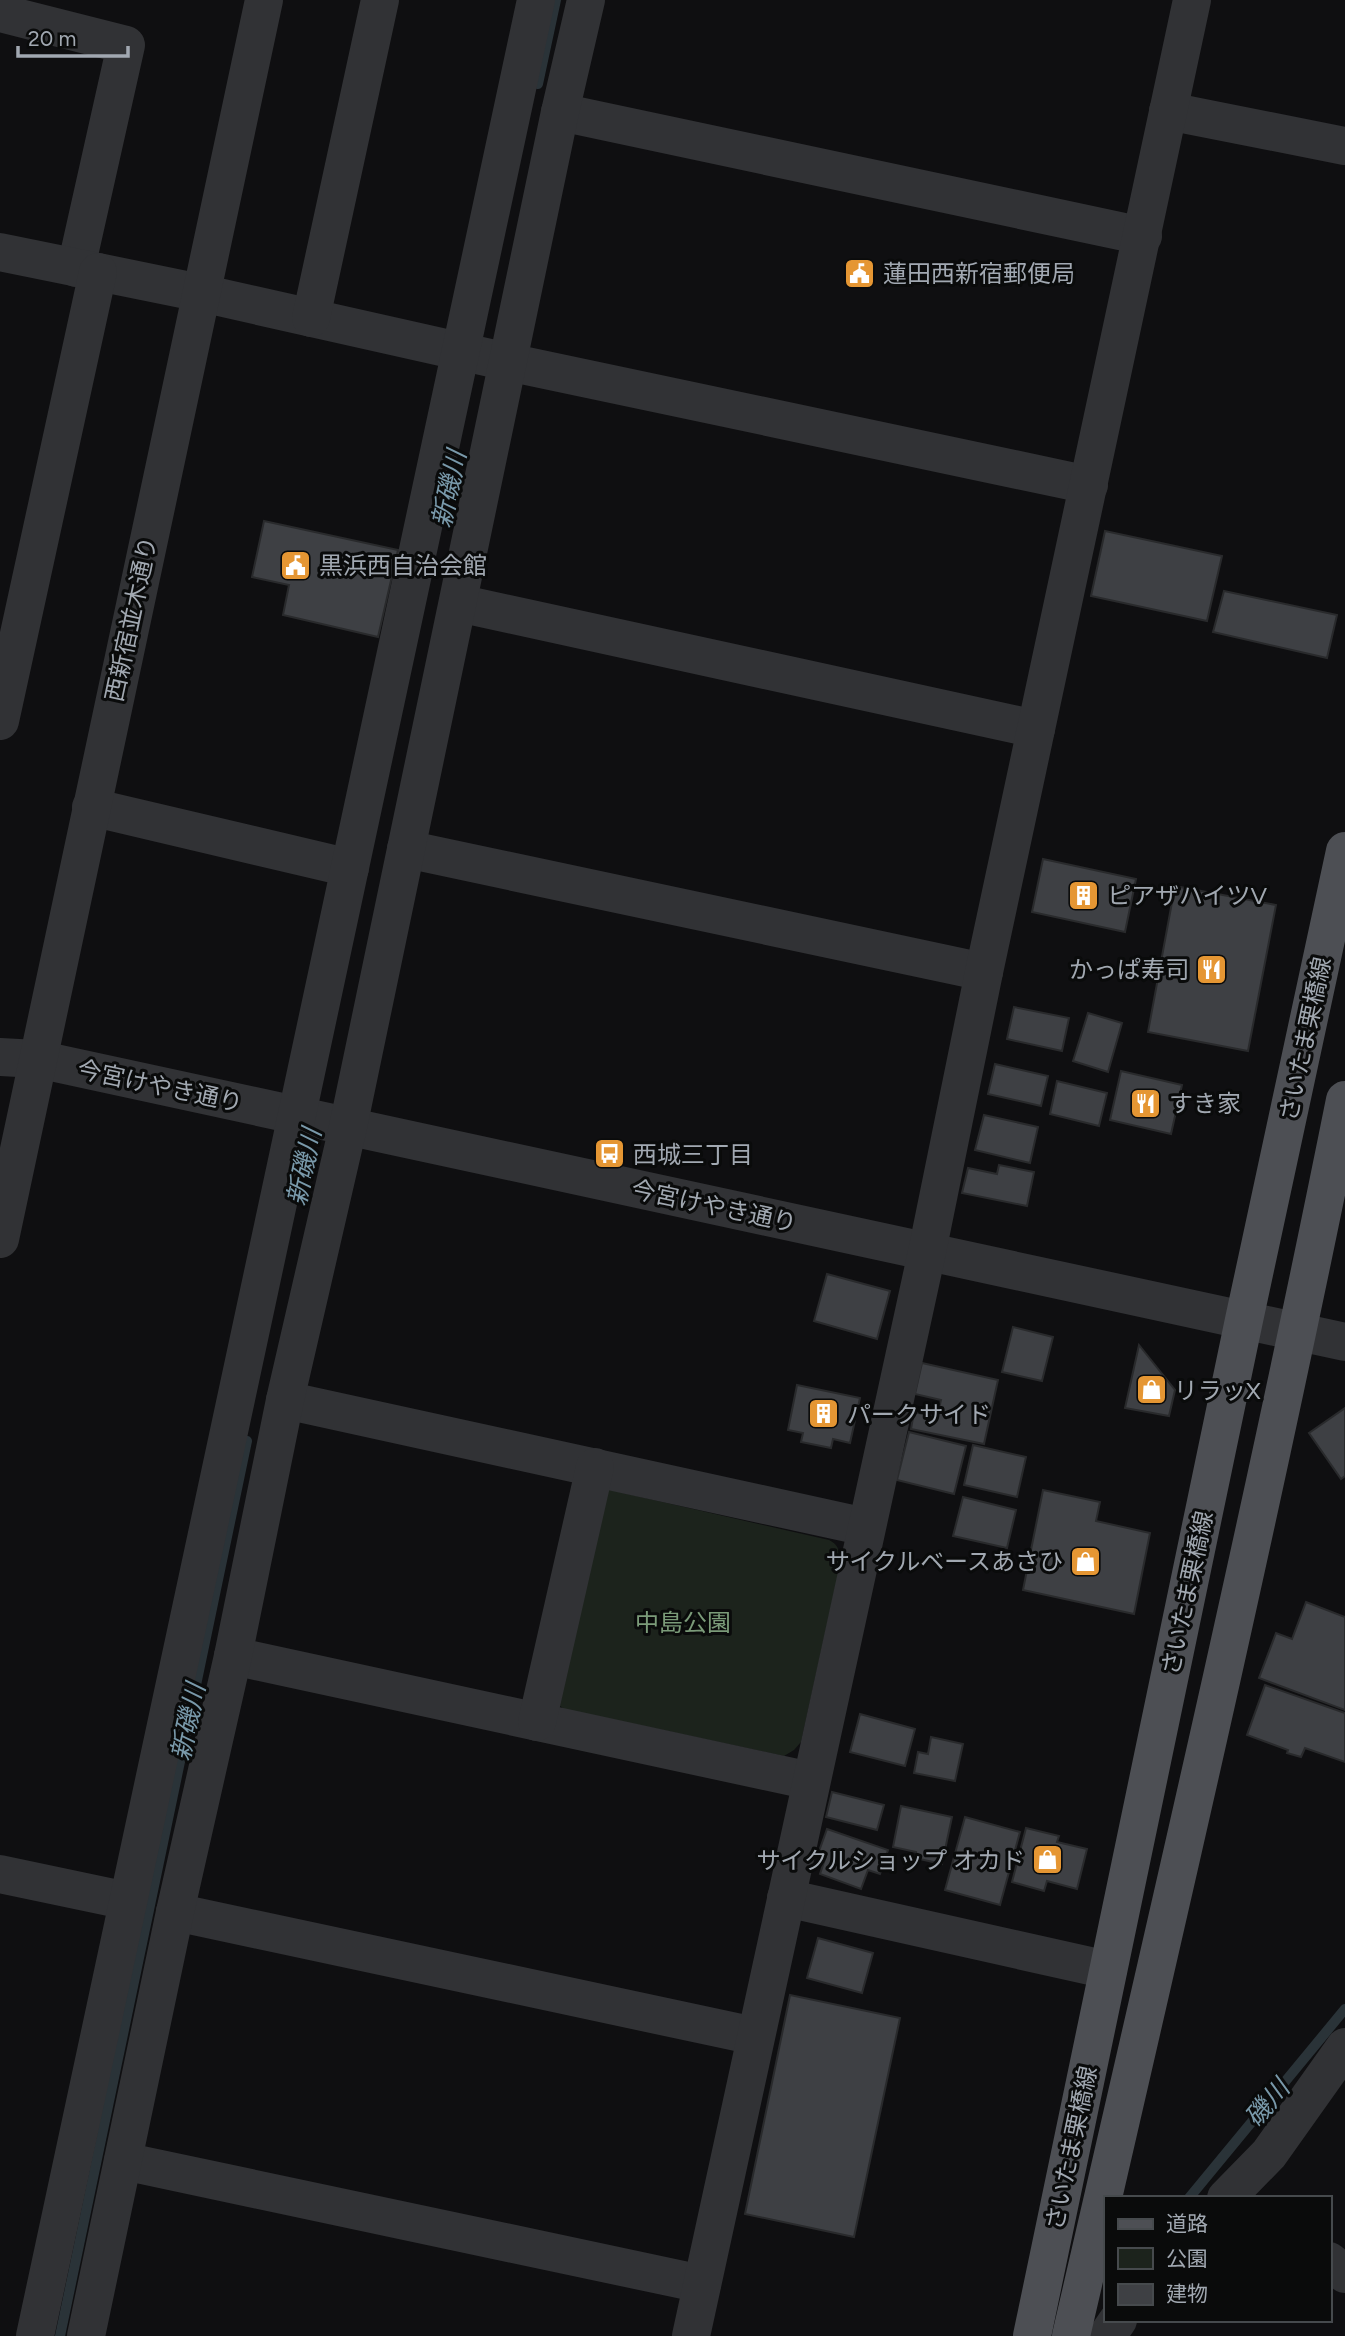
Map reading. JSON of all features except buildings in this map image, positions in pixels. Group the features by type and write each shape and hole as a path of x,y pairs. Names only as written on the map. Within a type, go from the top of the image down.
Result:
{"main road":[{"name":"さいたま栗橋線","path":"1032,2336 1244,1320 1345,851"},
{"name":"さいたま栗橋線","path":"1071,2336 1205,1755 1298,1331 1345,1100"}],"street":[{"name":"西新宿並木通り","path":"0,1239 264,0"},
{"path":"311,318 380,0"},
{"path":"35,2336 536,0"},
{"path":"86,2336 175,1912 233,1656 285,1401 348,1127 560,112 586,0"},
{"path":"691,2336 927,1251 1192,0"},
{"path":"0,13 126,45 87,270 0,721"},
{"path":"1168,111 1345,146"},
{"path":"560,112 1143,236"},
{"path":"0,253 201,293 508,362 1089,485"},
{"path":"458,603 1036,729"},
{"path":"91,807 350,868"},
{"path":"405,849 984,972"},
{"name":"今宮けやき通り","path":"0,1057 37,1059 1345,1342"},
{"path":"285,1401 866,1527"},
{"path":"537,1722 595,1468"},
{"path":"233,1656 811,1781"},
{"path":"0,1874 128,1901"},
{"path":"786,1898 1108,1970"},
{"path":"175,1912 755,2036"},
{"path":"1228,2196 1269,2154 1345,2047"},
{"path":"123,2161 702,2284"},
{"path":"1331,2263 1345,2274"}],"green space":[{"name":"中島公園","path":"606,1489 829,1540 836,1545 839,1552 839,1570 801,1742 794,1750 784,1756 564,1709 556,1703"}],"waterway":[{"name":"新磯川","path":"538,84 556,0"},
{"name":"新磯川","path":"60,2336 247,1441"},
{"name":"磯川","path":"1191,2196 1345,2009"}],"place":[{"name":"蓮田西新宿郵便局","path":"860,273"},
{"name":"黒浜西自治会館","path":"296,565"},
{"name":"ピアザハイツV","path":"1084,895"},
{"name":"かっぱ寿司","path":"1212,969"},
{"name":"すき家","path":"1146,1103"},
{"name":"西城三丁目","path":"610,1154"},
{"name":"リラッX","path":"1151,1390"},
{"name":"パークサイド","path":"824,1414"},
{"name":"サイクルベースあさひ","path":"1086,1561"},
{"name":"サイクルショップ オカド","path":"1048,1860"}]}
